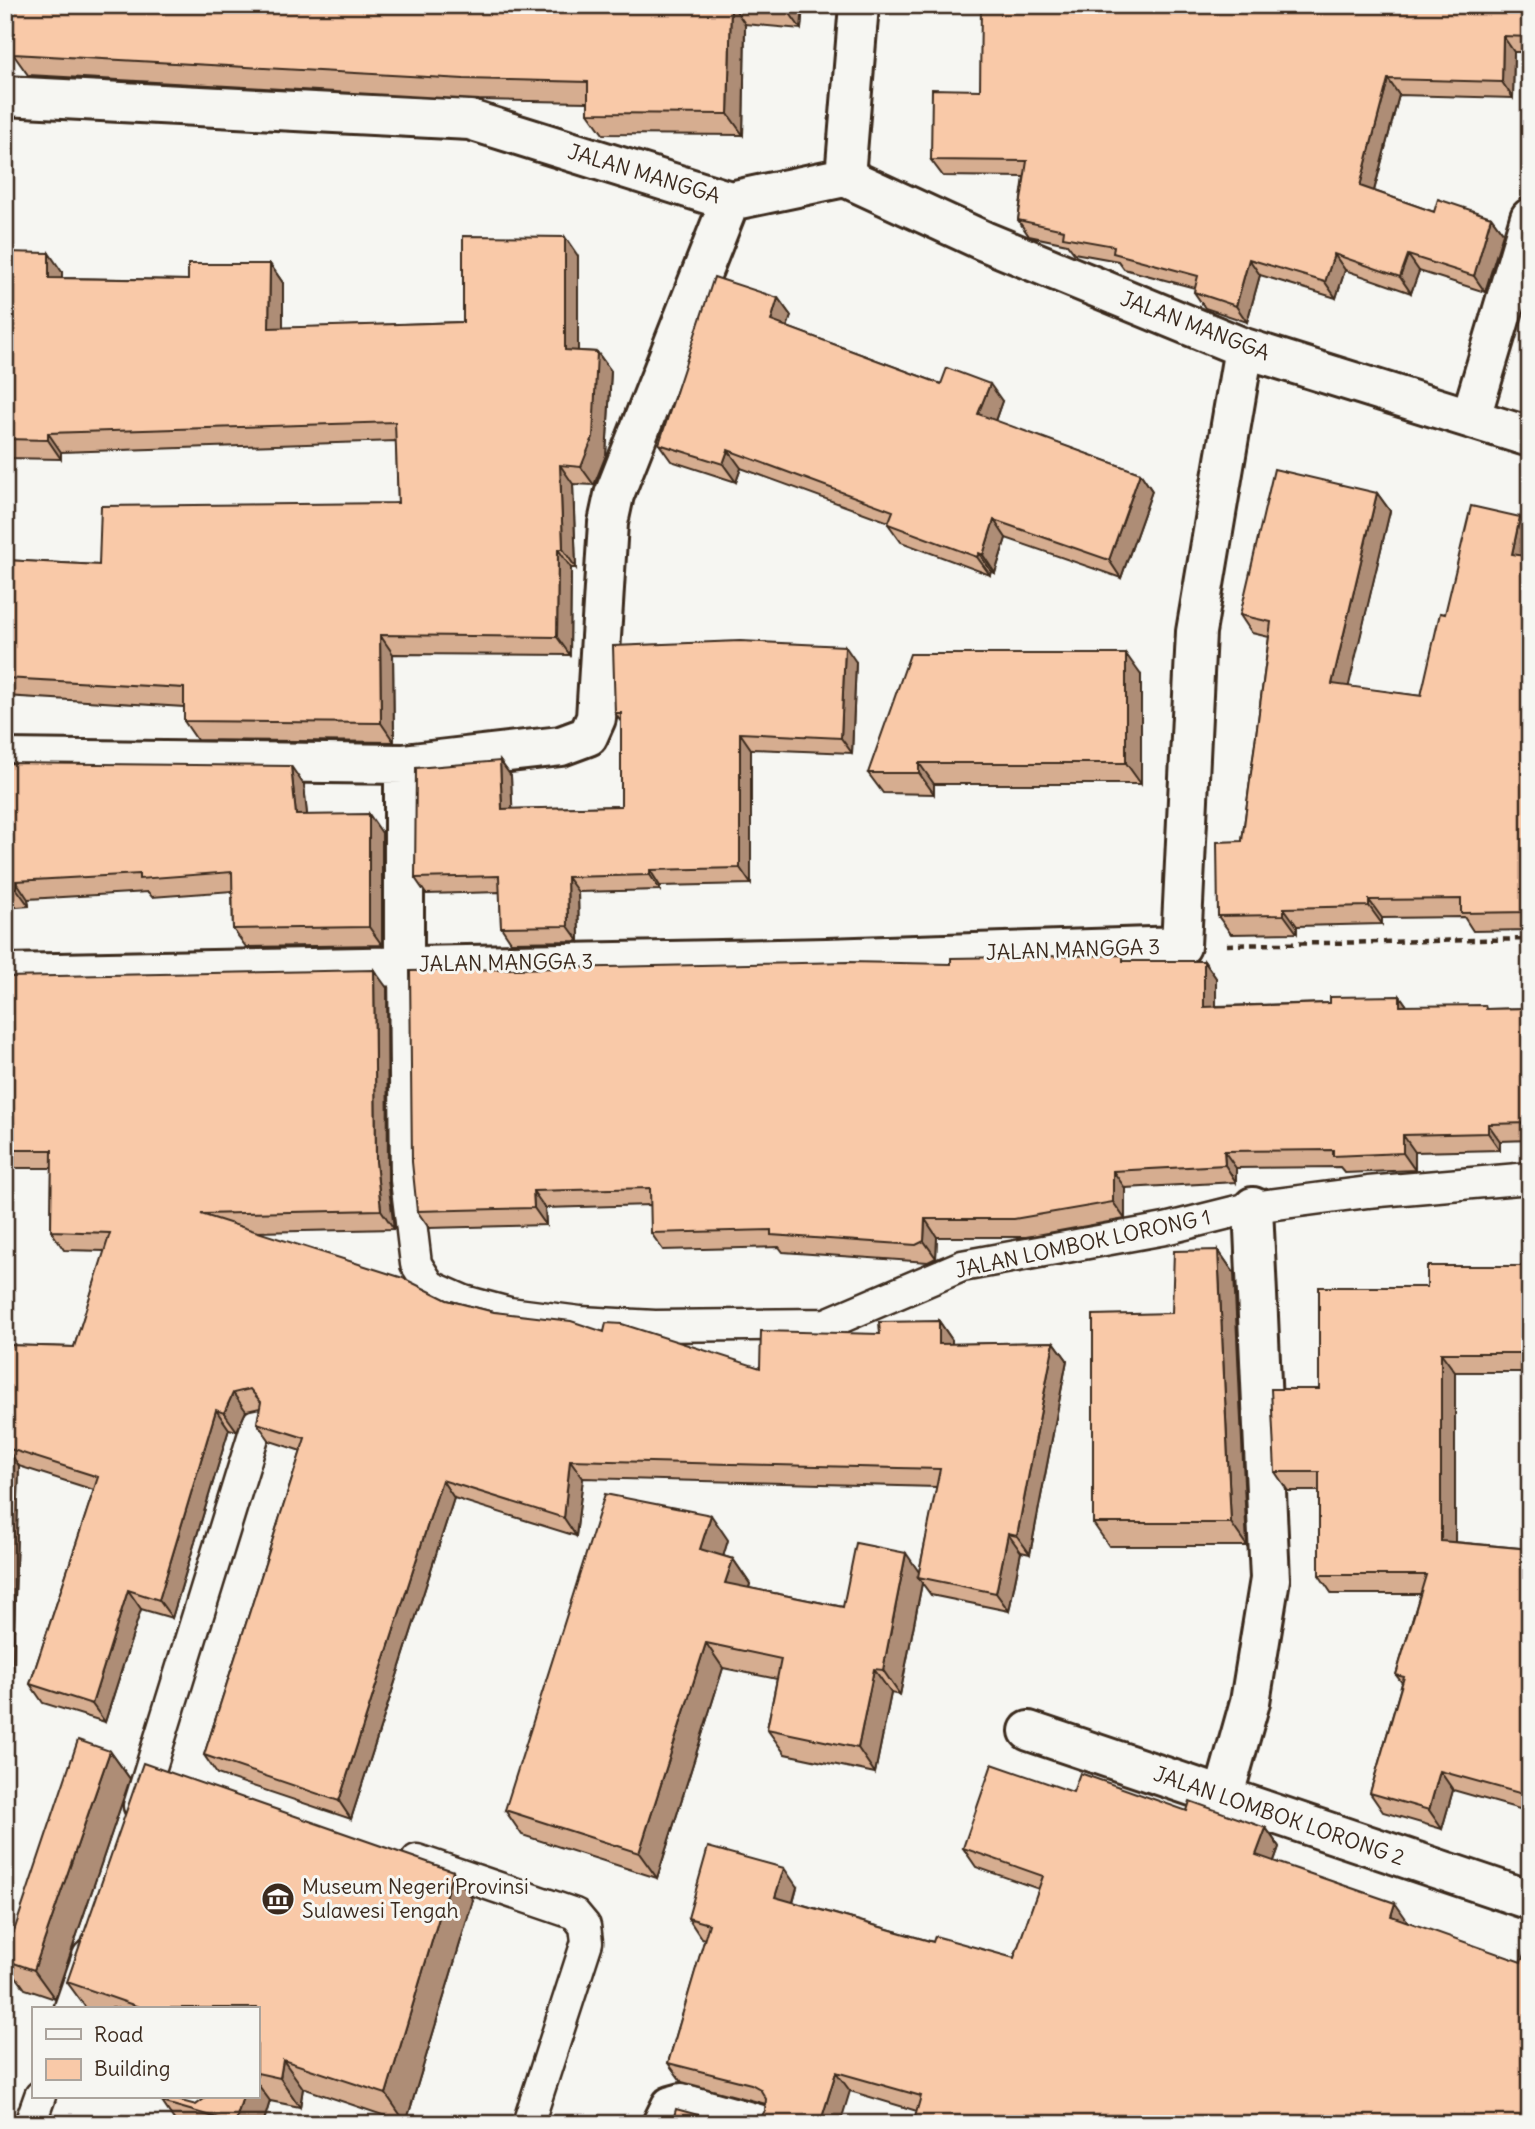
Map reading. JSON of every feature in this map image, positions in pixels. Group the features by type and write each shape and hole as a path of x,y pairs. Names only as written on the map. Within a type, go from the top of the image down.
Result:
{"street":[{"path":"845,177 859,5"},
{"name":"JALAN MANGGA","path":"5,96 470,120 730,201 845,177 984,241 1244,348 1471,417 1530,438"},
{"path":"5,759 404,764 561,746 589,736 596,718 608,523 614,495 730,201"},
{"path":"1471,417 1530,218"},
{"name":"JALAN MANGGA 3","path":"5,974 827,958 1181,946 1196,632 1244,348"},
{"name":"JALAN MANGGA 3","path":"404,764 404,965"},
{"path":"1223,1798 1250,1702 1270,1579 1253,1208"},
{"name":"JALAN LOMBOK LORONG 2","path":"1029,1731 1530,1900"},
{"path":"662,2124 671,2106 682,2103 758,2124"}],"lane":[{"name":"JALAN LOMBOK LORONG 1","path":"404,965 406,1180 416,1264 430,1286 464,1301 509,1313 580,1322 655,1326 826,1324 962,1266 1165,1228 1253,1208 1368,1192 1530,1178"},
{"path":"129,1836 165,1774 257,1424"},
{"path":"390,1851 575,1914 585,1926 587,1942 528,2124"},
{"path":"70,2007 97,1929"},
{"path":"30,2124 39,2098"}],"path":[{"path":"1181,946 1530,939"}],"building":[{"path":"10,5 731,5 728,114 588,113 588,82 464,79 13,54"},
{"path":"756,5 786,5 786,8"},
{"path":"981,5 1530,5 1530,37 1503,36 1502,82 1388,79 1360,186 1434,212 1438,199 1491,217 1474,276 1408,255 1400,277 1334,254 1325,282 1249,259 1236,306 1194,292 1198,276 1113,253 1114,246 1063,237 1064,230 1018,220 1027,161 931,160 932,89 980,90"},
{"path":"463,236 565,237 565,350 597,352 593,437 581,467 560,465 563,549 558,549 557,637 380,635 381,723 184,721 184,688 5,678 5,560 99,565 101,506 398,503 395,422 48,433 48,440 5,439 5,252 49,253 49,278 188,280 188,264 270,264 269,328 463,322"},
{"path":"714,277 778,298 771,321 941,384 947,368 990,384 978,414 1140,473 1109,560 994,520 983,555 979,553 977,557 888,524 893,511 728,450 723,464 659,444"},
{"path":"1530,380 1530,403 1525,399"},
{"path":"1274,469 1377,493 1332,684 1421,696 1440,613 1445,614 1471,506 1520,517 1512,554 1530,557 1530,912 1461,913 1461,899 1369,900 1369,906 1284,908 1284,915 1218,916 1217,842 1242,841 1271,622 1240,615"},
{"path":"740,641 845,646 841,738 740,733 740,868 650,870 650,875 567,877 568,926 501,927 499,876 415,878 416,768 500,761 502,809 621,806 621,713 615,713 613,646"},
{"path":"910,654 1126,654 1126,763 919,763 919,773 868,773"},
{"path":"5,763 291,766 296,815 369,814 369,927 233,929 232,872 139,879 139,874 16,881 16,888 5,889"},
{"path":"1123,955 1123,961 1204,961 1204,1007 1330,1003 1330,997 1400,996 1400,1006 1485,1005 1486,1009 1530,1008 1530,1123 1488,1124 1488,1133 1403,1135 1403,1153 1333,1156 1333,1150 1224,1151 1225,1165 1113,1171 1113,1202 1014,1219 925,1219 924,1241 916,1245 771,1235 771,1230 651,1233 650,1188 533,1191 534,1208 417,1211 412,1162 410,971 848,962 951,964 951,958"},
{"path":"374,970 376,1162 381,1210 201,1214 403,1278 447,1300 494,1312 571,1321 604,1332 606,1323 622,1324 760,1368 761,1331 880,1334 879,1322 939,1321 939,1344 1054,1342 1017,1536 1008,1534 996,1593 918,1577 940,1469 570,1460 564,1518 442,1480 339,1801 204,1755 305,1438 257,1423 261,1402 250,1389 233,1393 224,1413 216,1410 159,1600 128,1590 92,1704 30,1684 98,1477 7,1448 5,1488 5,1345 74,1347 110,1233 51,1231 52,1150 5,1150 5,977"},
{"path":"1218,1250 1231,1523 1093,1523 1093,1315 1172,1313 1174,1251"},
{"path":"1427,1266 1530,1266 1530,1353 1441,1353 1441,1541 1530,1549 1530,1796 1440,1771 1429,1810 1370,1793 1404,1677 1396,1675 1426,1575 1319,1575 1319,1472 1275,1472 1271,1389 1319,1389 1319,1287 1427,1287"},
{"path":"605,1494 711,1515 700,1549 733,1559 725,1583 843,1607 856,1543 906,1553 883,1670 874,1669 858,1748 767,1729 781,1659 706,1643 639,1853 505,1810"},
{"path":"78,1740 110,1751 34,1970 5,1958"},
{"path":"143,1763 453,1871 386,2094 283,2060 280,2078 259,2073 259,2007 139,2007 67,1982"},
{"path":"992,1764 1073,1792 1080,1773 1187,1811 1190,1801 1266,1828 1256,1855 1395,1903 1391,1916 1521,1962 1530,1938 1530,2124 913,2124 921,2096 836,2072 820,2124 754,2124 765,2111 766,2099 760,2089 751,2084 668,2063 709,1924 688,1918 708,1847 784,1868 775,1897 933,1942 935,1936 1014,1958 1043,1876 963,1848"},
{"path":"163,2098 170,2098 196,2105 205,2098 242,2098 235,2123 162,2102"},
{"path":"676,2109 731,2124 672,2124"}],"place":[{"name":"Museum Negeri Provinsi Sulawesi Tengah","path":"278,1899"}]}
